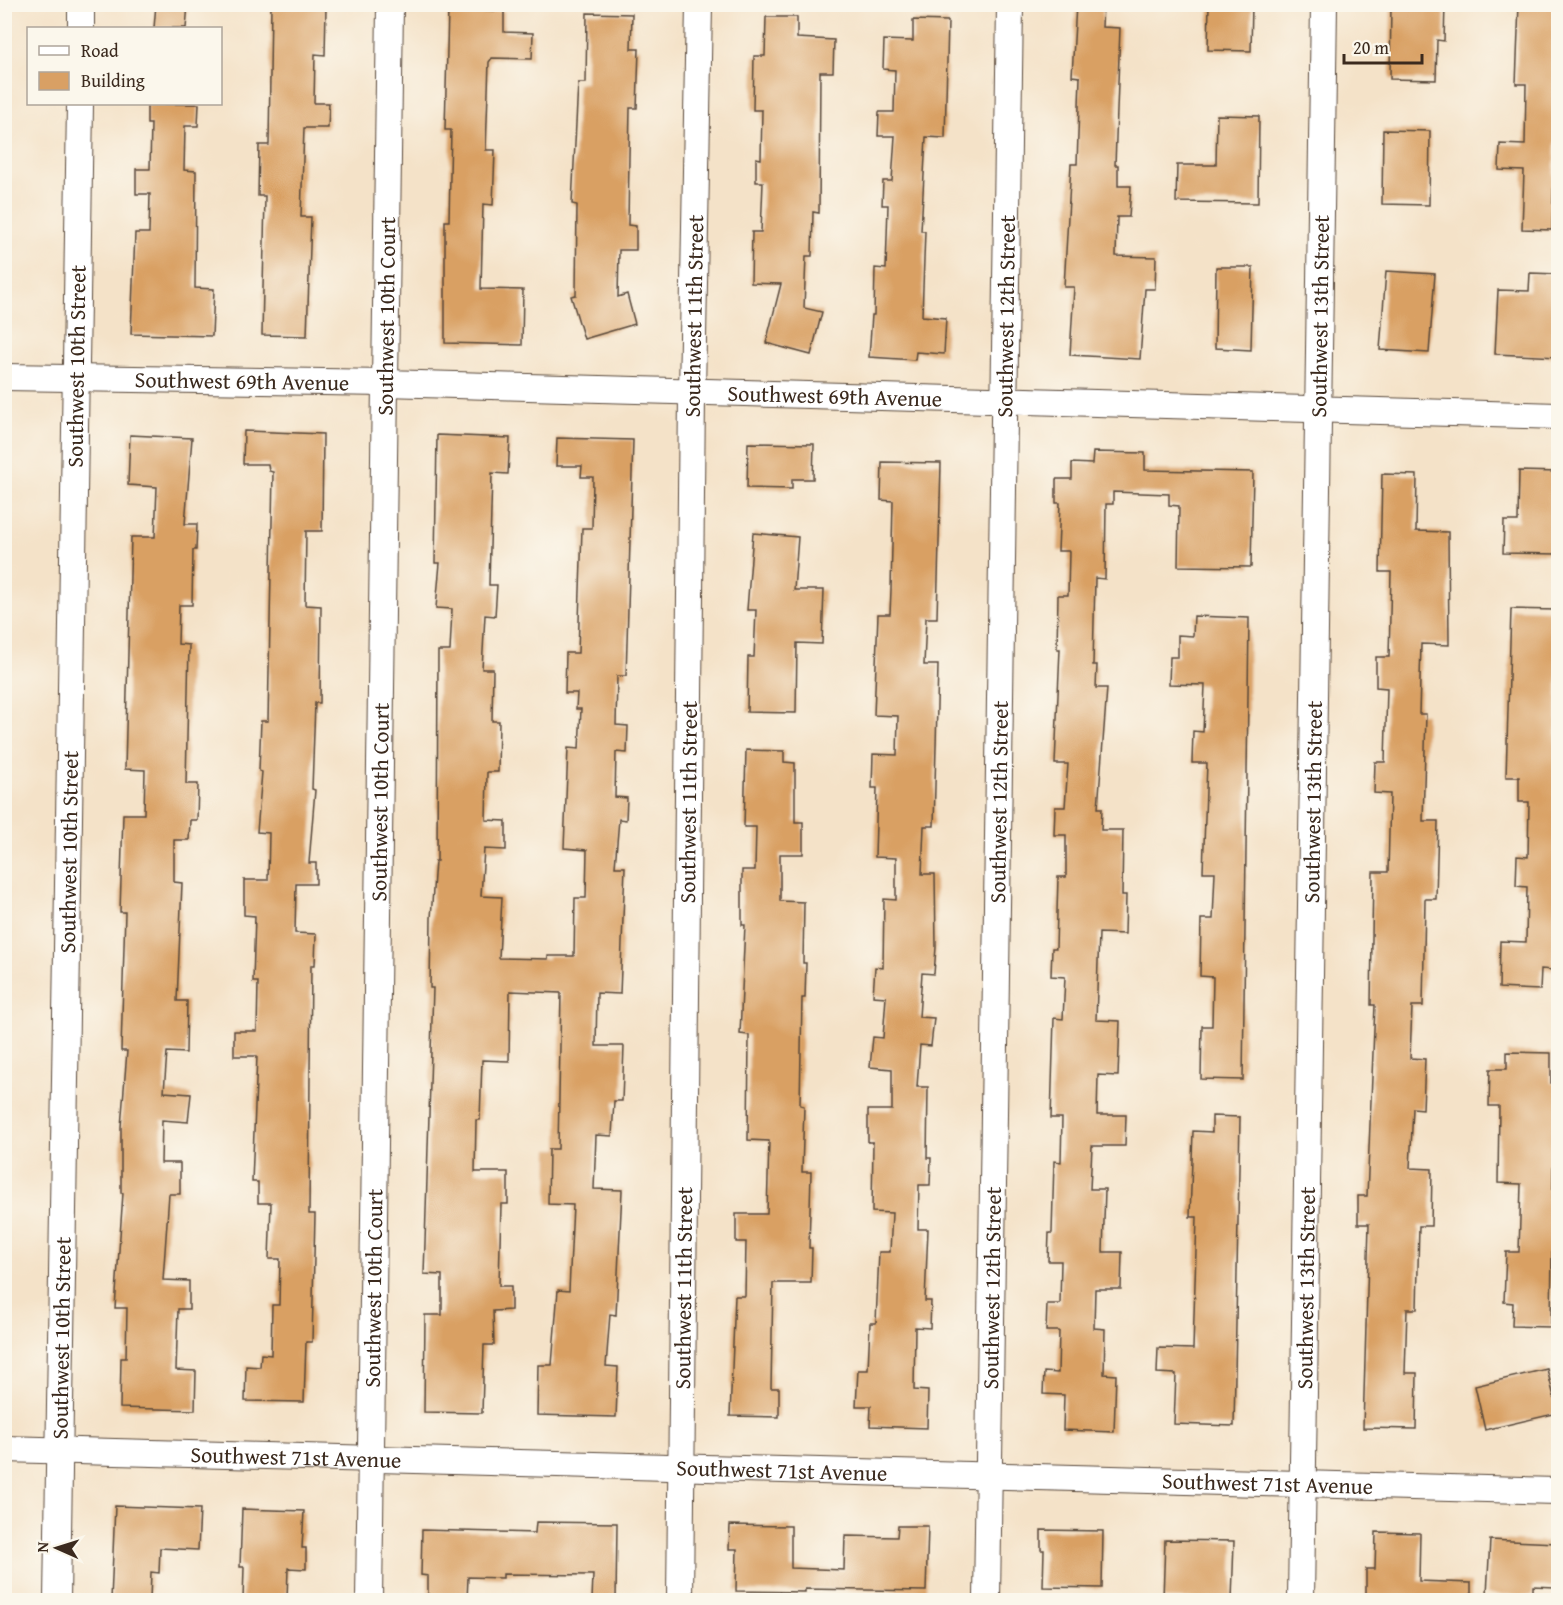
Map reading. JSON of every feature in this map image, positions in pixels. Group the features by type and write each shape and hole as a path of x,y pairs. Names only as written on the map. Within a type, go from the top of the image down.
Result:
{"street":[{"path":"81,4 81,27"},
{"name":"Southwest 10th Court","path":"369,1600 390,4"},
{"name":"Southwest 11th Street","path":"680,1600 692,394 699,4"},
{"name":"Southwest 12th Street","path":"987,1600 1010,4"},
{"name":"Southwest 13th Street","path":"1301,1600 1324,4"},
{"name":"Southwest 10th Street","path":"57,1600 80,105"},
{"name":"Southwest 69th Avenue","path":"4,377 385,383 692,394 1558,416"},
{"name":"Southwest 71st Avenue","path":"4,1449 1558,1491"}],"building":[{"path":"156,4 188,4 186,27 154,27"},
{"path":"271,4 326,6 325,55 315,54 314,103 329,103 328,128 304,128 301,217 311,217 307,336 262,335 265,196 258,196 259,145 269,145"},
{"path":"1076,4 1103,4 1102,27 1120,28 1115,165 1118,165 1118,186 1131,186 1129,217 1117,217 1116,256 1156,257 1155,289 1145,289 1140,359 1070,355 1074,287 1064,287 1071,164 1077,164 1080,77 1072,76"},
{"path":"1209,4 1252,4 1251,51 1208,50"},
{"path":"1391,4 1445,4 1444,41 1437,40 1436,80 1390,79"},
{"path":"1519,4 1558,4 1554,115 1558,115 1558,142 1555,142 1552,230 1522,229 1524,171 1499,170 1500,144 1525,145 1526,84 1516,84"},
{"path":"448,9 504,11 504,32 533,33 532,59 492,58 489,62 486,150 495,150 493,205 483,204 481,289 523,290 522,345 445,343 445,221 449,221 451,130 445,130"},
{"path":"587,13 632,14 631,49 639,49 637,108 630,108 629,156 628,225 636,226 636,250 619,250 618,297 627,294 635,324 584,339 571,296 576,295 577,205 572,204 578,83 586,83"},
{"path":"766,17 797,17 797,38 834,40 833,72 820,72 819,213 813,212 812,256 806,256 804,308 822,312 811,355 766,343 781,284 751,283 752,232 761,232 763,182 756,182 756,158 761,159 762,110 753,110 754,56 765,56"},
{"path":"913,20 948,21 945,138 926,137 921,231 925,231 922,316 946,318 944,354 916,352 915,360 869,357 872,315 874,315 875,268 886,269 888,205 882,205 883,181 892,181 895,136 878,136 879,112 894,112 895,70 883,69 884,40 913,41"},
{"path":"147,105 199,105 198,126 185,126 184,170 196,171 195,288 214,289 212,336 131,334 135,233 149,233 150,194 136,194 136,169 150,169 151,124 147,124"},
{"path":"1217,115 1259,116 1258,203 1176,202 1177,165 1216,165"},
{"path":"1383,130 1430,131 1429,205 1382,204"},
{"path":"1216,267 1253,267 1251,350 1215,348"},
{"path":"1386,271 1435,274 1429,353 1380,350"},
{"path":"1530,273 1558,274 1558,357 1495,354 1498,290 1529,291"},
{"path":"244,431 323,434 322,531 306,531 305,605 321,606 320,703 315,703 312,789 315,790 309,863 316,863 316,884 296,884 295,933 316,934 315,965 311,965 309,1214 315,1214 312,1342 306,1342 304,1402 245,1401 246,1366 260,1367 261,1354 271,1355 272,1305 279,1305 280,1259 269,1259 271,1203 258,1203 258,1182 252,1182 257,1056 234,1056 234,1031 257,1031 258,982 253,982 255,916 244,915 244,880 268,880 269,833 257,832 262,772 259,771 261,721 268,721 273,472 269,471 268,464 243,464"},
{"path":"130,435 192,438 185,524 197,524 196,550 193,550 192,605 179,605 178,644 189,645 186,784 198,784 197,820 190,820 189,840 174,840 174,882 182,883 177,1001 187,1001 186,1053 167,1052 164,1092 191,1094 188,1122 162,1120 161,1163 180,1163 180,1194 169,1194 163,1280 189,1281 189,1309 178,1309 176,1370 196,1371 195,1410 120,1408 121,1358 126,1358 127,1308 115,1308 123,1193 121,1193 121,1127 127,1051 121,1051 125,912 120,912 123,814 144,814 145,770 125,769 131,537 155,537 157,487 128,485"},
{"path":"437,435 510,438 508,474 492,473 489,585 497,585 495,616 485,615 482,669 493,669 492,721 499,721 498,772 487,772 486,820 506,821 506,850 484,849 481,896 502,897 499,958 548,959 548,956 574,956 575,898 586,898 587,850 564,848 568,748 579,749 581,709 576,709 577,693 565,693 566,653 578,653 582,528 592,528 593,477 581,477 582,466 556,466 557,438 633,440 626,676 617,676 616,725 628,726 627,753 616,752 615,797 627,798 626,820 619,819 615,867 625,867 620,994 597,993 596,1046 624,1046 622,1101 614,1101 612,1136 596,1135 594,1189 622,1190 616,1315 610,1314 606,1366 618,1367 616,1417 537,1415 538,1365 552,1365 558,1290 569,1291 573,1205 548,1204 549,1149 558,1149 561,993 510,991 509,1061 482,1060 480,1120 476,1120 475,1172 508,1172 508,1204 501,1204 499,1286 511,1286 511,1310 493,1311 494,1345 484,1345 482,1413 424,1412 425,1315 442,1315 442,1275 424,1274 433,988 430,988 431,918 435,861 437,861 438,651 450,651 452,609 436,608 440,563 435,563"},
{"path":"748,443 814,444 813,479 792,479 792,489 747,488"},
{"path":"1093,452 1145,453 1145,470 1253,472 1251,567 1178,566 1179,506 1169,505 1169,494 1113,492 1113,504 1106,504 1105,579 1095,578 1093,665 1097,665 1096,688 1107,688 1098,808 1102,808 1101,830 1123,830 1122,895 1126,895 1125,934 1099,933 1096,1020 1120,1021 1118,1076 1098,1075 1097,1115 1126,1115 1125,1146 1092,1146 1090,1189 1105,1189 1103,1252 1122,1252 1121,1289 1095,1289 1094,1328 1105,1329 1104,1374 1116,1375 1114,1432 1063,1430 1064,1395 1043,1394 1044,1372 1058,1373 1059,1331 1046,1331 1047,1304 1060,1304 1061,1261 1048,1261 1049,1233 1052,1233 1054,1161 1061,1162 1062,1118 1051,1118 1054,1018 1063,1019 1065,977 1051,976 1052,948 1056,948 1058,877 1066,877 1066,835 1054,835 1055,807 1065,807 1068,764 1055,764 1060,649 1057,649 1058,595 1068,595 1069,551 1058,551 1060,503 1056,503 1056,479 1072,479 1072,463 1092,464"},
{"path":"882,462 941,463 937,618 926,618 924,665 938,665 934,826 924,826 922,874 935,874 936,947 934,974 922,973 919,1017 934,1018 931,1046 920,1045 917,1087 928,1087 927,1158 931,1158 930,1185 919,1185 918,1229 928,1229 925,1301 931,1301 930,1328 915,1327 914,1390 928,1391 927,1428 870,1426 871,1406 856,1406 858,1370 868,1370 870,1323 876,1323 879,1252 890,1252 892,1213 872,1212 873,1142 868,1142 868,1110 892,1110 892,1069 870,1067 873,1037 883,1038 886,997 873,996 875,967 883,968 884,899 896,900 896,858 875,857 877,788 872,788 873,754 897,755 898,716 874,715 878,614 890,614 891,590 893,501 881,500"},
{"path":"1519,471 1558,472 1558,554 1503,553 1504,521 1518,521"},
{"path":"1382,474 1417,475 1416,531 1448,532 1449,645 1421,644 1419,714 1426,714 1423,821 1438,821 1436,899 1425,899 1423,1006 1412,1006 1410,1058 1425,1059 1423,1109 1413,1108 1410,1168 1432,1169 1431,1226 1419,1226 1417,1309 1407,1309 1405,1373 1417,1373 1416,1429 1363,1428 1369,1224 1358,1224 1358,1196 1367,1196 1375,1005 1371,1005 1373,872 1388,872 1390,794 1374,793 1375,762 1385,762 1387,688 1376,687 1376,657 1389,657 1391,572 1380,572"},
{"path":"753,533 798,537 794,590 824,590 822,644 797,643 796,713 747,712 748,657 754,657 756,610 747,610"},
{"path":"1511,609 1558,610 1556,822 1558,822 1558,909 1555,909 1553,970 1541,969 1540,990 1499,988 1500,941 1526,942 1527,887 1516,886 1517,856 1528,857 1529,802 1519,802 1519,777 1506,777"},
{"path":"1194,616 1249,618 1243,1080 1201,1079 1202,1026 1212,1026 1213,977 1200,976 1201,919 1213,919 1215,872 1203,872 1207,763 1192,763 1193,731 1203,732 1205,685 1169,684 1170,657 1178,657 1178,635 1193,636"},
{"path":"746,750 784,751 784,762 795,763 795,822 803,822 803,854 780,854 780,901 804,902 803,963 806,963 805,998 802,998 800,1105 804,1106 802,1172 811,1172 809,1248 812,1248 811,1283 773,1283 771,1388 779,1388 779,1417 730,1416 735,1296 745,1296 746,1242 736,1242 736,1214 767,1214 769,1141 748,1140 749,1035 740,1034 745,925 742,925 742,870 755,870 756,827 744,827"},
{"path":"1507,1052 1551,1053 1551,1083 1558,1083 1558,1168 1553,1168 1551,1327 1512,1326 1513,1303 1504,1302 1506,1252 1519,1252 1521,1184 1498,1183 1499,1106 1489,1106 1490,1069 1507,1069"},
{"path":"1212,1116 1240,1117 1234,1426 1174,1424 1176,1374 1157,1373 1158,1348 1193,1349 1197,1217 1190,1217 1193,1131 1212,1132"},
{"path":"1547,1369 1558,1413 1485,1430 1475,1386"},
{"path":"115,1506 200,1509 198,1550 160,1548 159,1573 151,1572 150,1600 111,1600"},
{"path":"242,1509 304,1511 302,1548 306,1548 306,1569 288,1568 287,1600 243,1600 244,1567 240,1567"},
{"path":"536,1522 617,1523 616,1600 592,1600 593,1575 503,1574 503,1578 468,1577 467,1600 428,1600 428,1576 421,1575 422,1530 535,1533"},
{"path":"730,1525 791,1526 791,1568 844,1570 845,1536 897,1537 898,1526 928,1526 926,1591 805,1589 805,1592 736,1591 737,1549 729,1549"},
{"path":"1041,1530 1103,1531 1102,1588 1043,1587 1044,1550 1041,1550"},
{"path":"1376,1532 1420,1533 1419,1581 1471,1583 1471,1600 1366,1600 1366,1569 1375,1569"},
{"path":"1165,1540 1234,1541 1232,1600 1163,1599"},
{"path":"1490,1540 1557,1543 1555,1587 1533,1586 1533,1596 1487,1594"}]}
